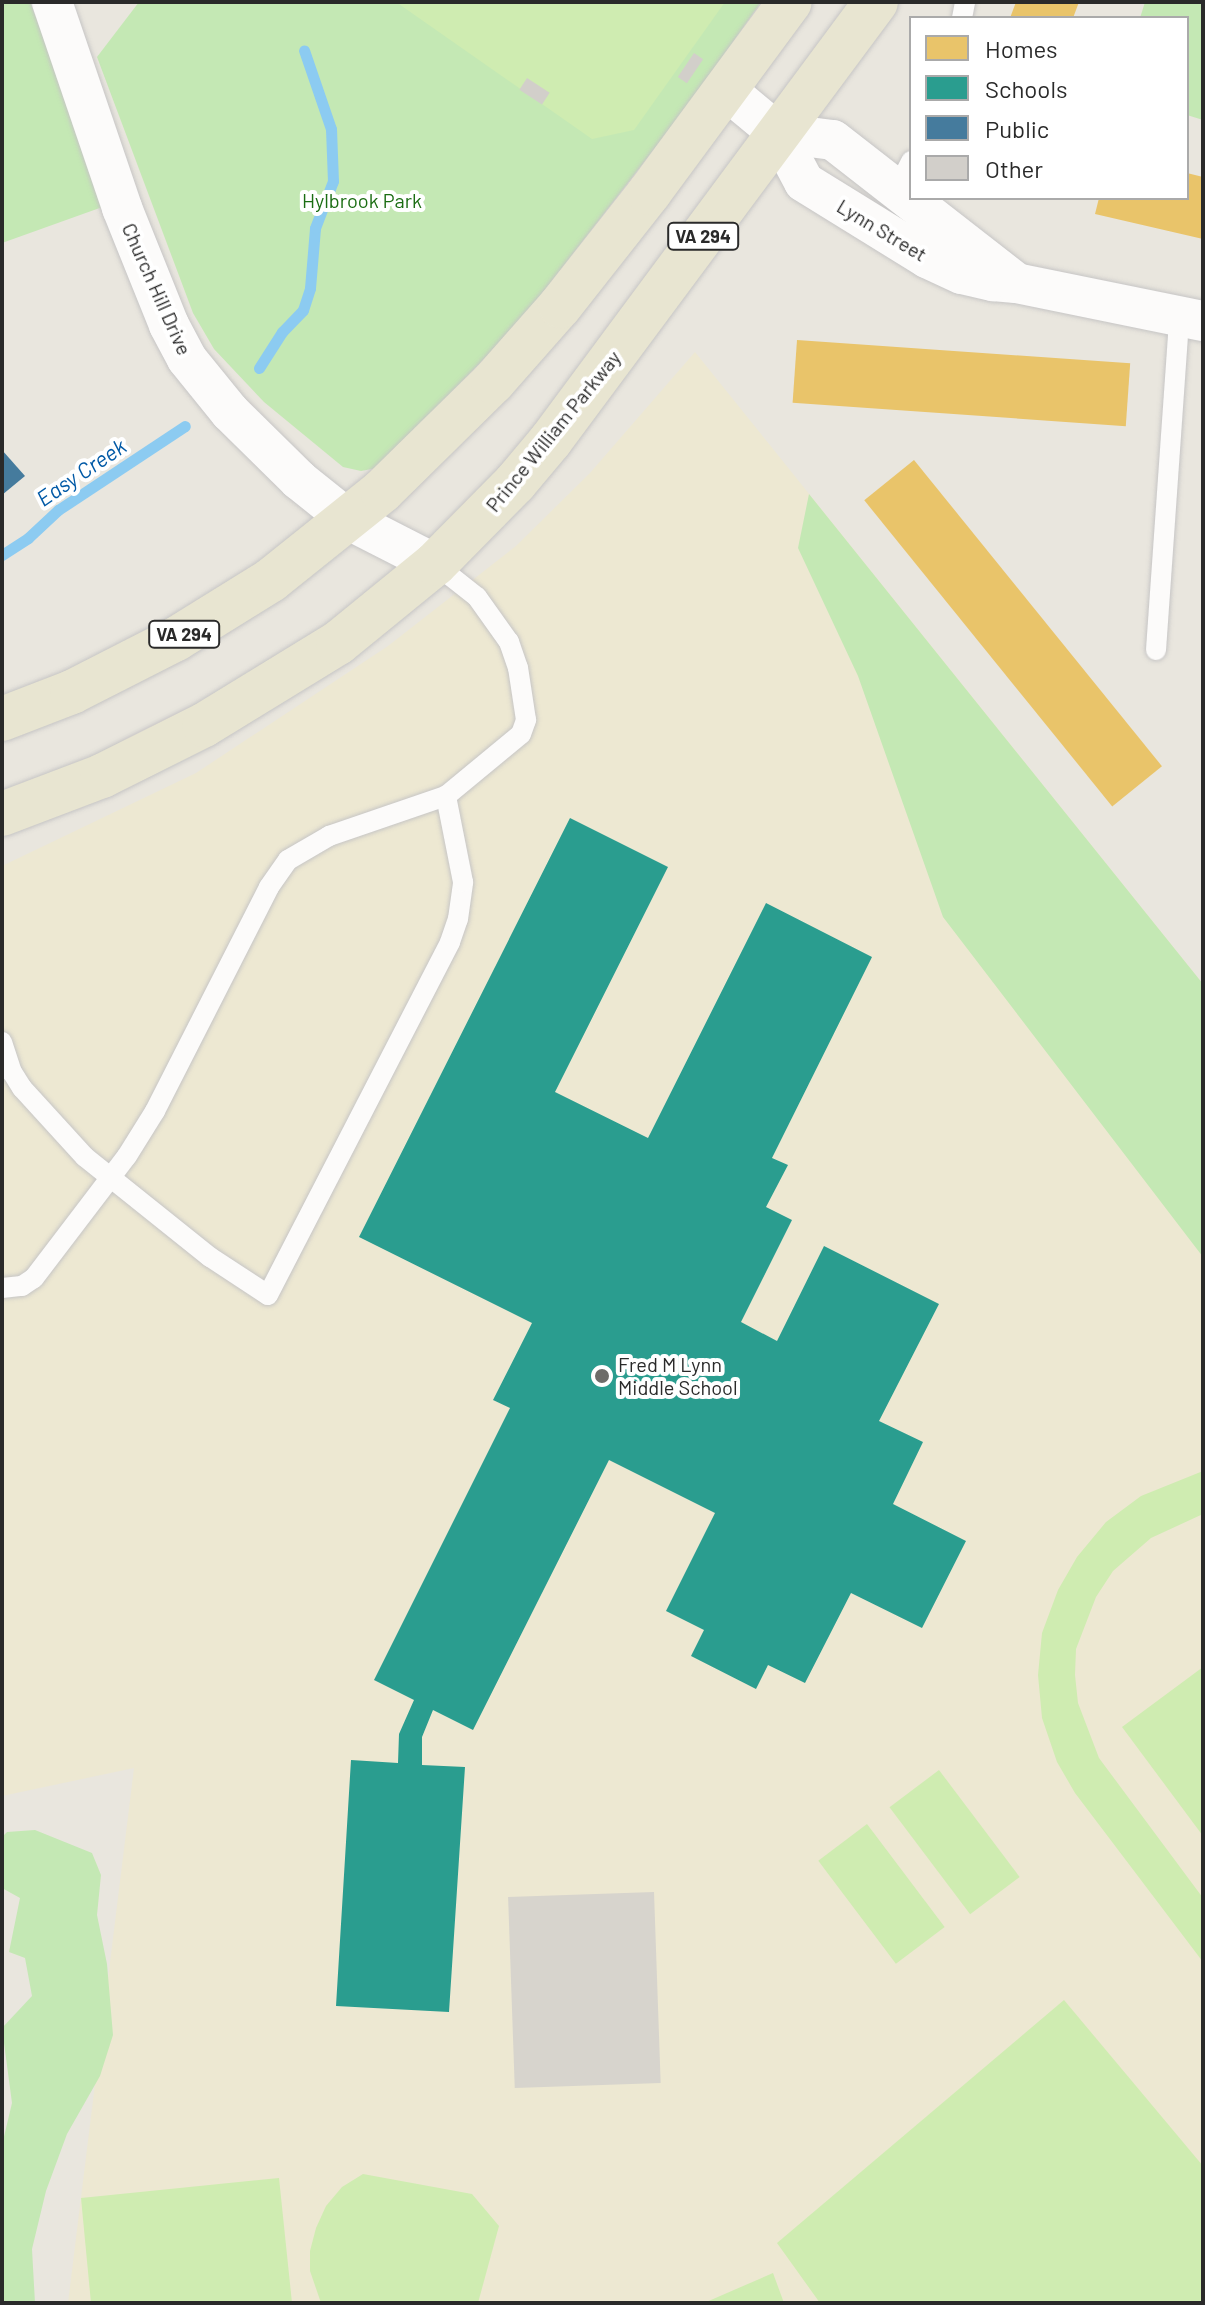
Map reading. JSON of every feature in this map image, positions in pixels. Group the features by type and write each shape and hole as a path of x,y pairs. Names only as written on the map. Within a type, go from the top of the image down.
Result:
{"main road":[{"name":"VA 294","path":"2,719 72,692 176,639 271,580 349,520 493,382 560,306 790,2"},
{"name":"Prince William Parkway","path":"2,814 102,776 204,725 338,643 435,564 515,483 551,440 876,2"}],"street":[{"name":"Church Hill Drive","path":"52,2 122,208 169,325 187,359 252,435 349,520 435,564"},
{"name":"Lynn Street","path":"725,89 778,133 804,182 927,258 962,274 1191,319"},
{"name":"Lynn Street","path":"778,133 833,140 904,175"},
{"name":"Lynn Street","path":"930,200 1016,283"}],"lane":[{"path":"877,227 904,175"},
{"path":"1156,650 1191,319"},
{"path":"2,1288 22,1286 34,1278 110,1178 155,1111 269,887 288,860 329,836 446,796 521,734 526,720 518,668 509,642 477,597 435,564"},
{"path":"2,1042 22,1088 59,1130 110,1178 210,1257 268,1295 450,942 458,919 463,882 446,796"}],"shaded area":[{"name":"Fred M Lynn Middle School","path":"695,352 1203,984 1203,2303 68,2303 134,1768 2,1796 2,866 196,773 388,646 516,546 590,473"},
{"path":"654,1892 661,2083 515,2088 508,1897"}],"green space":[{"path":"2,2 30,2 108,205 2,243"},
{"name":"Hylbrook Park","path":"139,2 761,2 692,100 520,322 377,468 361,471 343,467 264,402 214,349 193,313 97,57"},
{"path":"396,2 725,2 634,130 592,139"},
{"path":"1145,2 1203,2 1203,120 1189,116 1189,16 1141,16"},
{"path":"809,494 1203,984 1203,1257 943,917 858,676 798,548"},
{"path":"1203,1471 1203,1514 1151,1538 1113,1571 1096,1597 1076,1649 1075,1675 1078,1703 1099,1758 1203,1898 1203,1962 1075,1793 1057,1762 1042,1718 1038,1675 1042,1633 1058,1590 1077,1557 1106,1522 1141,1496"},
{"path":"1203,1667 1203,1836 1122,1727"},
{"path":"939,1770 1020,1877 970,1914 889,1807"},
{"path":"867,1824 945,1927 896,1964 818,1861"},
{"path":"35,1830 92,1853 101,1875 97,1915 107,1964 113,2035 100,2076 67,2134 46,2191 32,2249 35,2303 2,2303 2,2145 12,2103 2,2028 32,1996 25,1958 9,1952 20,1898 2,1888 2,1837 7,1832"},
{"path":"1064,2000 1203,2166 1203,2303 820,2303 777,2243"},
{"path":"363,2174 472,2194 499,2226 478,2303 321,2303 310,2271 310,2251 316,2228 326,2206 342,2187"},
{"path":"279,2178 292,2303 91,2303 81,2198"},
{"path":"773,2273 784,2303 704,2303"}],"building: Homes":[{"path":"1016,2 1079,2 1074,16 1011,16"},
{"path":"1189,174 1203,177 1203,239 1095,214 1098,200 1189,200"},
{"path":"797,340 1130,363 1126,426 793,403"},
{"path":"914,460 1162,766 1112,806 864,500"}],"building: Schools":[{"path":"570,818 668,867 555,1092 648,1138 766,903 872,957 772,1158 788,1165 766,1207 792,1220 741,1322 777,1341 824,1246 939,1304 879,1421 923,1442 893,1504 966,1541 922,1628 851,1593 805,1683 768,1665 756,1689 691,1656 704,1630 666,1611 715,1513 609,1460 473,1730 433,1710 422,1737 422,1765 465,1767 449,2012 336,2006 351,1760 398,1763 399,1734 414,1700 374,1680 510,1408 493,1400 532,1323 359,1237"}],"building: Public":[{"path":"2,450 25,476 2,495"}],"building: Other":[{"path":"694,53 703,59 687,83 678,77"},
{"path":"527,78 550,93 542,104 519,90"}],"waterway":[{"name":"Easy Creek","path":"259,368 282,332 303,310 310,288 315,228 333,181 331,129 304,50"},
{"name":"Easy Creek","path":"2,555 28,538 58,510 185,426"}],"place":[{"name":"Fred M Lynn Middle School","path":"602,1376"}]}
